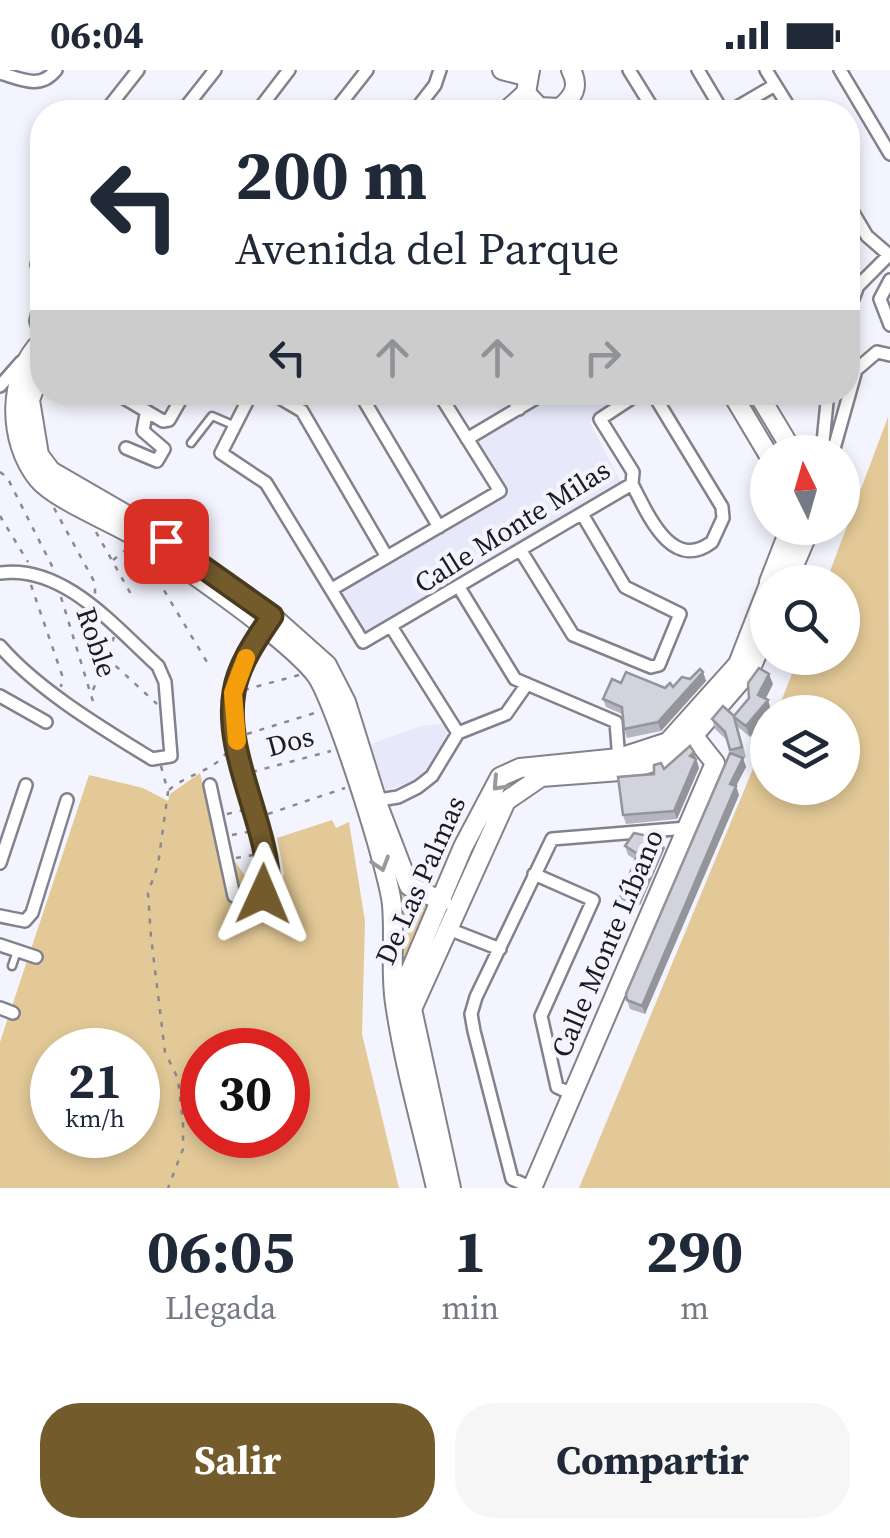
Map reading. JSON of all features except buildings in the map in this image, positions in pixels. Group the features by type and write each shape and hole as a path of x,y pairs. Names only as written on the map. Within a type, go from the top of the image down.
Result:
{"street":[{"path":"0,73 44,82 56,70"},
{"path":"114,100 138,70"},
{"path":"191,100 215,70"},
{"path":"265,100 289,70"},
{"path":"343,100 367,70"},
{"path":"423,100 440,70"},
{"path":"502,70 531,92"},
{"path":"572,70 576,86 572,100"},
{"path":"629,70 648,100"},
{"path":"698,70 718,100"},
{"path":"766,70 784,100"},
{"path":"840,70 858,100"},
{"path":"748,100 775,85"},
{"path":"860,104 890,154"},
{"path":"860,224 867,236 890,255 860,284"},
{"path":"890,280 880,299 890,324"},
{"path":"860,367 877,352 890,355"},
{"path":"0,386 30,353"},
{"path":"24,359 17,383 17,420 26,460 40,482 138,532"},
{"path":"31,405 40,455 50,472 327,665 346,702 392,902 391,968 396,1008 451,1188"},
{"path":"133,405 146,414 169,420 178,405"},
{"path":"245,405 221,453 266,483 332,589 500,491 446,405"},
{"path":"292,405 302,411 387,557"},
{"path":"367,405 438,527"},
{"path":"517,405 519,409"},
{"path":"468,439 525,405"},
{"name":"Calle Monte Milas","path":"332,589 364,642 460,589 632,484 633,472 600,419 621,405"},
{"path":"632,484 662,538 674,547 688,551 712,542 723,518 722,507 660,405"},
{"path":"738,405 756,435"},
{"path":"765,405 784,435"},
{"path":"824,435 827,405"},
{"path":"838,435 846,405"},
{"path":"126,448 157,461 164,450 143,431 146,414"},
{"path":"521,551 573,635 651,667 659,665 680,614 624,587 582,514"},
{"path":"0,573 30,571 54,579 158,666 172,749 161,760 94,720 28,677 0,646"},
{"path":"460,589 515,679 616,722 619,764"},
{"path":"267,622 312,671 333,707 365,796 409,886 450,900 446,928 412,1008 414,1058 436,1188"},
{"path":"210,785 234,896 269,891 266,852 237,739 233,693 267,622"},
{"path":"392,628 458,733"},
{"name":"De Las Palmas","path":"744,666 750,646"},
{"name":"De Las Palmas","path":"396,1008 472,851 506,801 522,786 540,777 676,756 689,731 750,657"},
{"path":"365,796 398,797 432,776 458,733 506,714 528,684"},
{"path":"0,696 46,722"},
{"name":"Calle Monte Líbano","path":"532,1188 715,763 689,731"},
{"path":"0,863 26,785"},
{"path":"0,916 25,920 32,913 67,800"},
{"path":"532,1188 512,1179 471,1014 552,840 686,828"},
{"path":"534,874 593,900 541,1016 558,1087 572,1094"},
{"path":"446,928 500,949"},
{"path":"0,946 36,957"}],"lane":[{"path":"192,443 212,416 234,426"},
{"path":"12,966 17,951"},
{"path":"30,971 36,957"}],"path":[{"name":"Roble","path":"0,472 7,477 53,560 54,579 92,692 94,720"},
{"path":"52,489 54,509 94,584 94,611"},
{"path":"82,506 132,596"},
{"path":"0,516 30,571 62,676 60,696"},
{"path":"112,561 125,553 138,532"},
{"path":"138,532 144,559 210,667"},
{"path":"92,692 117,629"},
{"path":"106,657 125,678 168,708"},
{"path":"233,693 312,671"},
{"path":"168,792 191,774 218,765 237,739 333,707"},
{"name":"Dos","path":"245,774 345,747"},
{"path":"161,760 168,792 158,865 148,893 165,1052 178,1079 184,1122 182,1149 168,1188"},
{"path":"216,817 257,818 365,796"},
{"path":"220,838 257,818"},
{"path":"225,860 266,852"}],"shaded area":[{"path":"528,405 618,405 590,423 623,486 365,641 334,590 502,492 471,440"},
{"path":"888,417 890,1188 579,1188 750,776 750,805 860,805 860,695 784,695 791,675 860,675 860,565 832,565 840,545 860,545 860,492"},
{"path":"451,723 427,776 385,791 371,744 421,726"},
{"path":"200,773 214,830 262,901 275,900 284,873 277,838 332,820 336,828 349,822 365,921 362,1034 399,1188 0,1188 0,1042 89,775 143,788 168,801 170,794"},
{"path":"400,886 418,899 440,903 398,991"}],"slow traffic":[{"path":"237,741 233,693 246,658"}],"route":[{"path":"166,541 272,616 245,661 233,693 236,738 266,852 269,891 263,894"}]}
